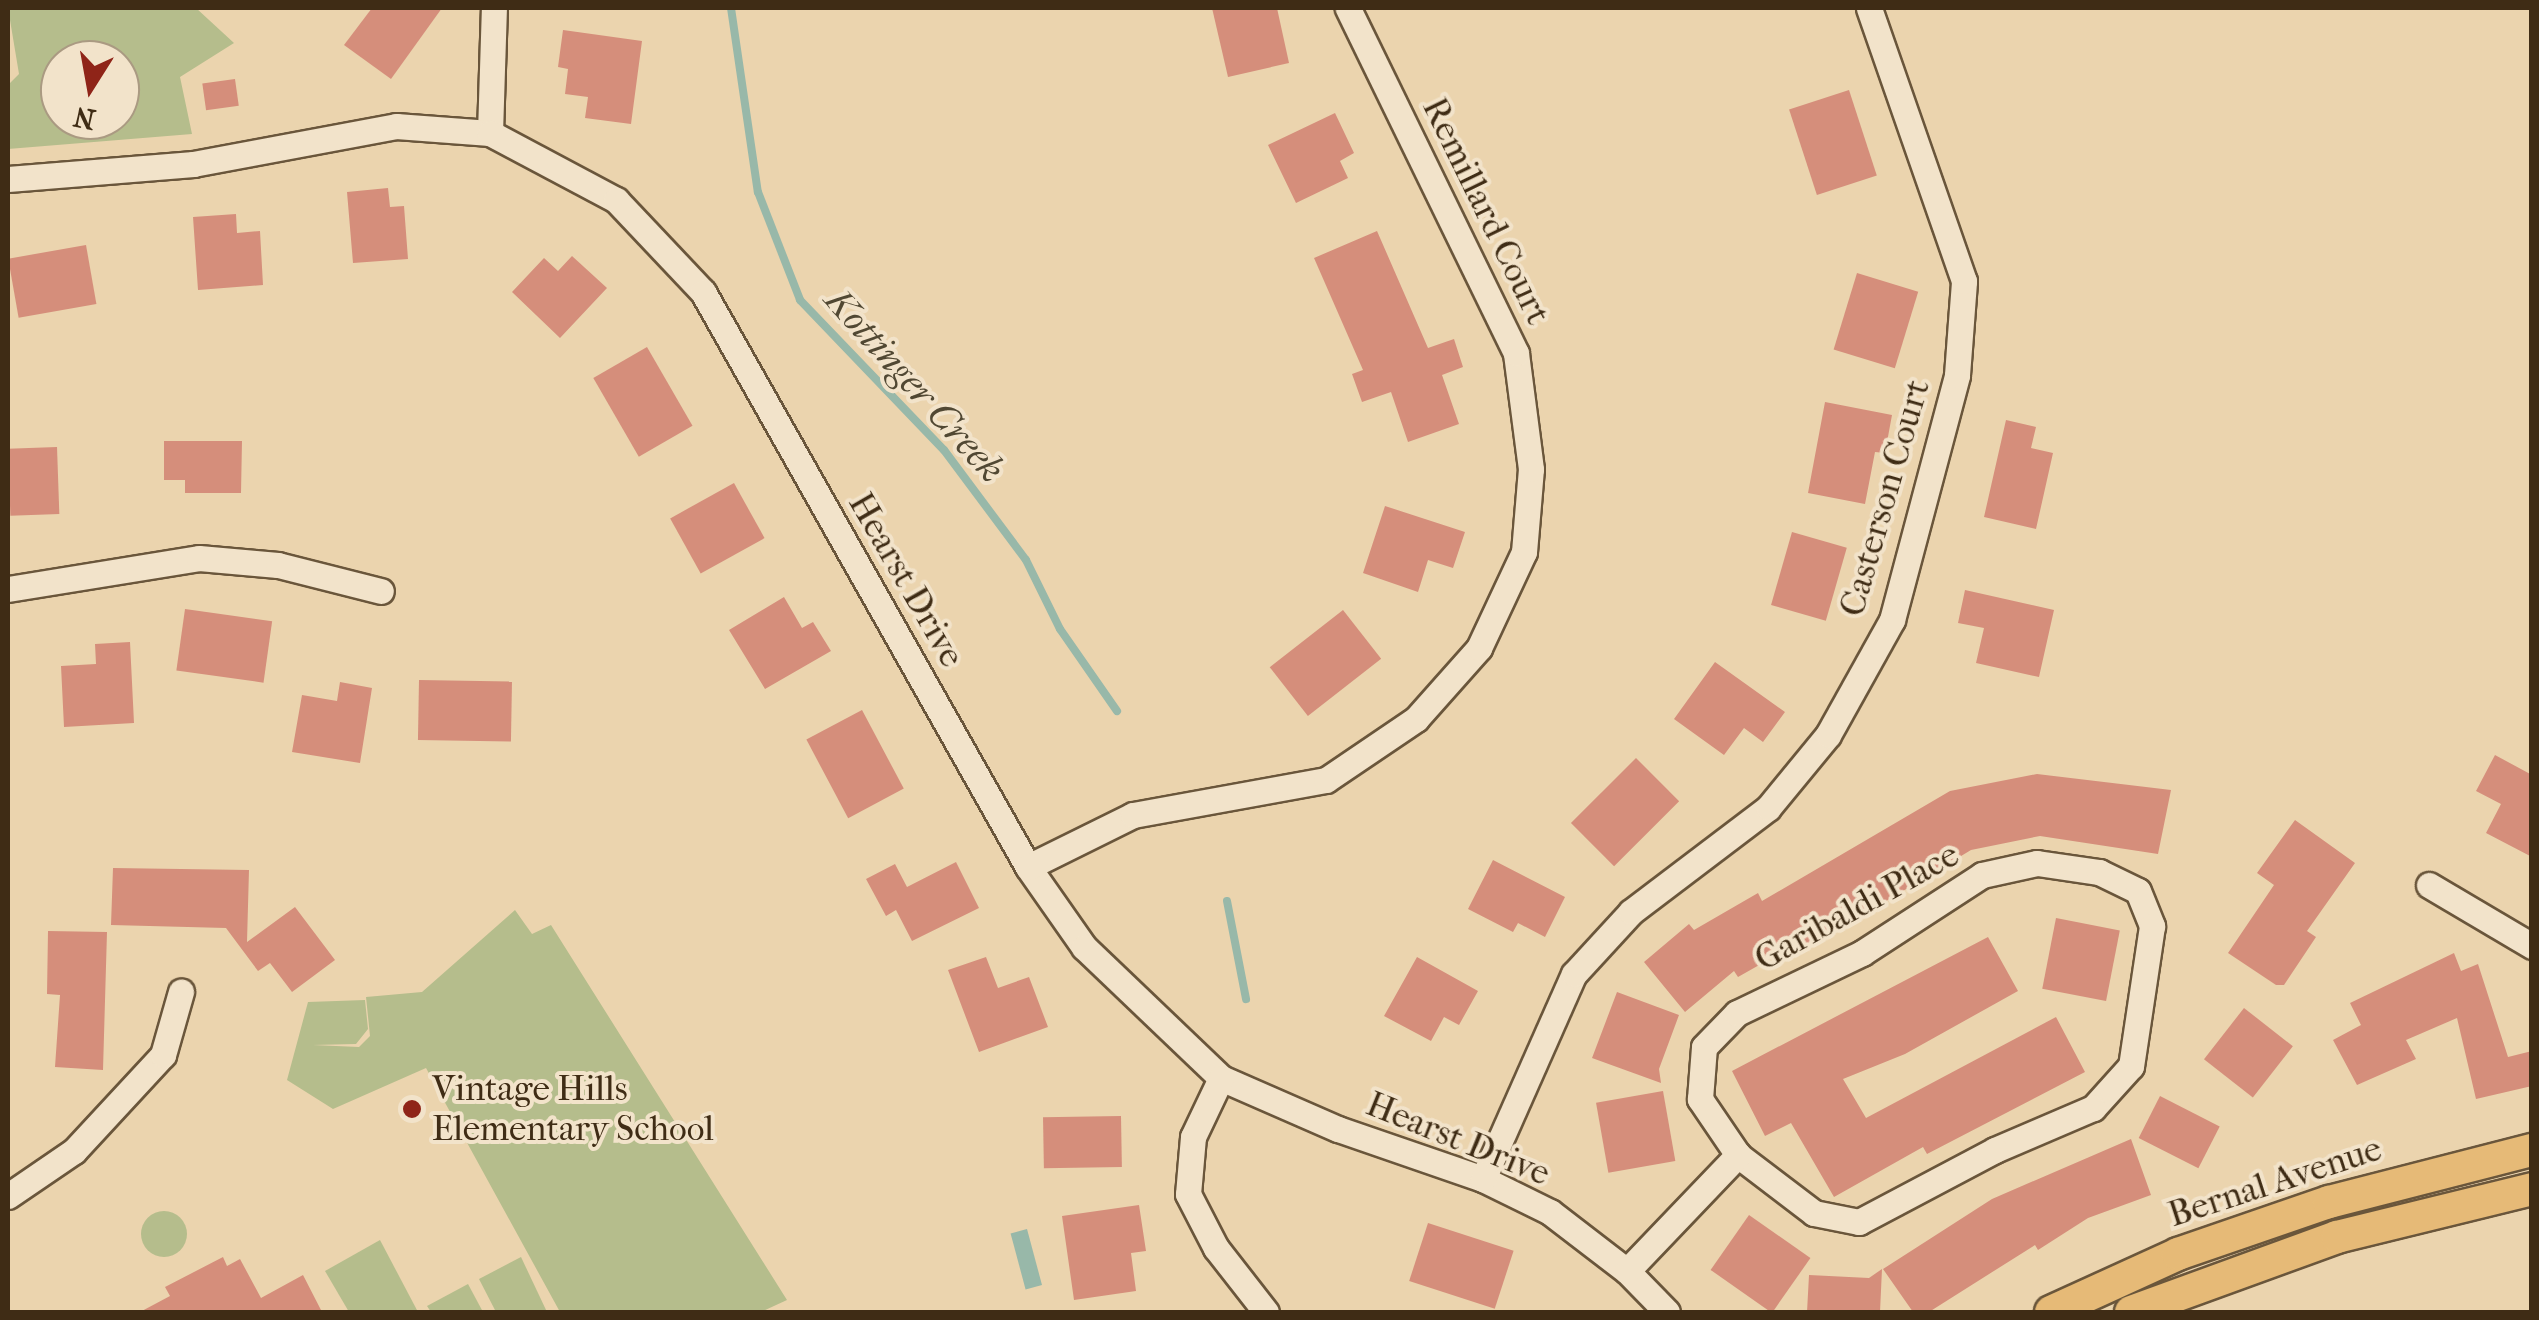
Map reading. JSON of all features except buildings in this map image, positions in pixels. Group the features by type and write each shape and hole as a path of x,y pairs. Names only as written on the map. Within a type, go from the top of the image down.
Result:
{"main road":[{"name":"Bernal Avenue","path":"2051,1312 2178,1254 2310,1208 2532,1150"},
{"name":"Bernal Avenue","path":"2131,1312 2338,1238 2532,1189"}],"street":[{"path":"490,134 494,8"},
{"name":"Remillard Court","path":"1028,867 1133,814 1326,780 1416,719 1479,648 1524,552 1531,469 1516,354 1348,8"},
{"name":"Casterson Court","path":"1484,1179 1574,974 1631,912 1768,808 1828,736 1892,620 1957,375 1964,281 1870,8"},
{"name":"Hearst Drive","path":"8,179 193,164 396,126 490,134 616,200 703,292 1028,867 1084,947 1222,1078 1338,1129 1484,1179 1550,1212 1627,1271 1667,1312"},
{"path":"8,589 199,558 278,565 381,591"},
{"name":"Garibaldi Place","path":"2036,863 2099,872 2138,891 2152,926 2131,1066 2094,1108 1995,1150 1859,1222 1814,1213 1738,1155 1700,1098 1704,1047 1737,1013 1862,953 1982,875 2036,863"},
{"path":"2429,884 2532,946"},
{"path":"8,1196 74,1151 163,1055 181,992"},
{"path":"1222,1078 1194,1137 1188,1194 1216,1248 1266,1312"},
{"path":"1627,1271 1738,1155"}],"green space":[{"path":"8,8 196,8 234,43 180,77 192,134 140,138 140,40 40,40 40,140 118,140 8,149 8,85 19,74"},
{"path":"515,910 532,934 551,925 787,1300 761,1312 560,1312 426,1068 333,1109 287,1080 308,1002 365,1000 368,1029 356,1044 313,1045 359,1047 370,1036 366,997 422,992"},
{"path":"164,1211 181,1217 187,1234 181,1251 164,1257 147,1251 141,1234 147,1217"},
{"path":"380,1240 418,1312 349,1312 325,1271"},
{"path":"521,1257 547,1312 496,1312 479,1279"},
{"path":"468,1284 483,1312 431,1312 427,1306"}],"shaded area":[{"path":"1027,1229 1042,1285 1026,1289 1011,1233"}],"waterway":[{"name":"Kottinger Creek","path":"731,8 758,192 800,300 944,450 1026,560 1060,629 1117,711"},
{"name":"Kottinger Creek","path":"1227,901 1246,999"}],"place":[{"name":"Vintage Hills Elementary School","path":"412,1109"}]}
